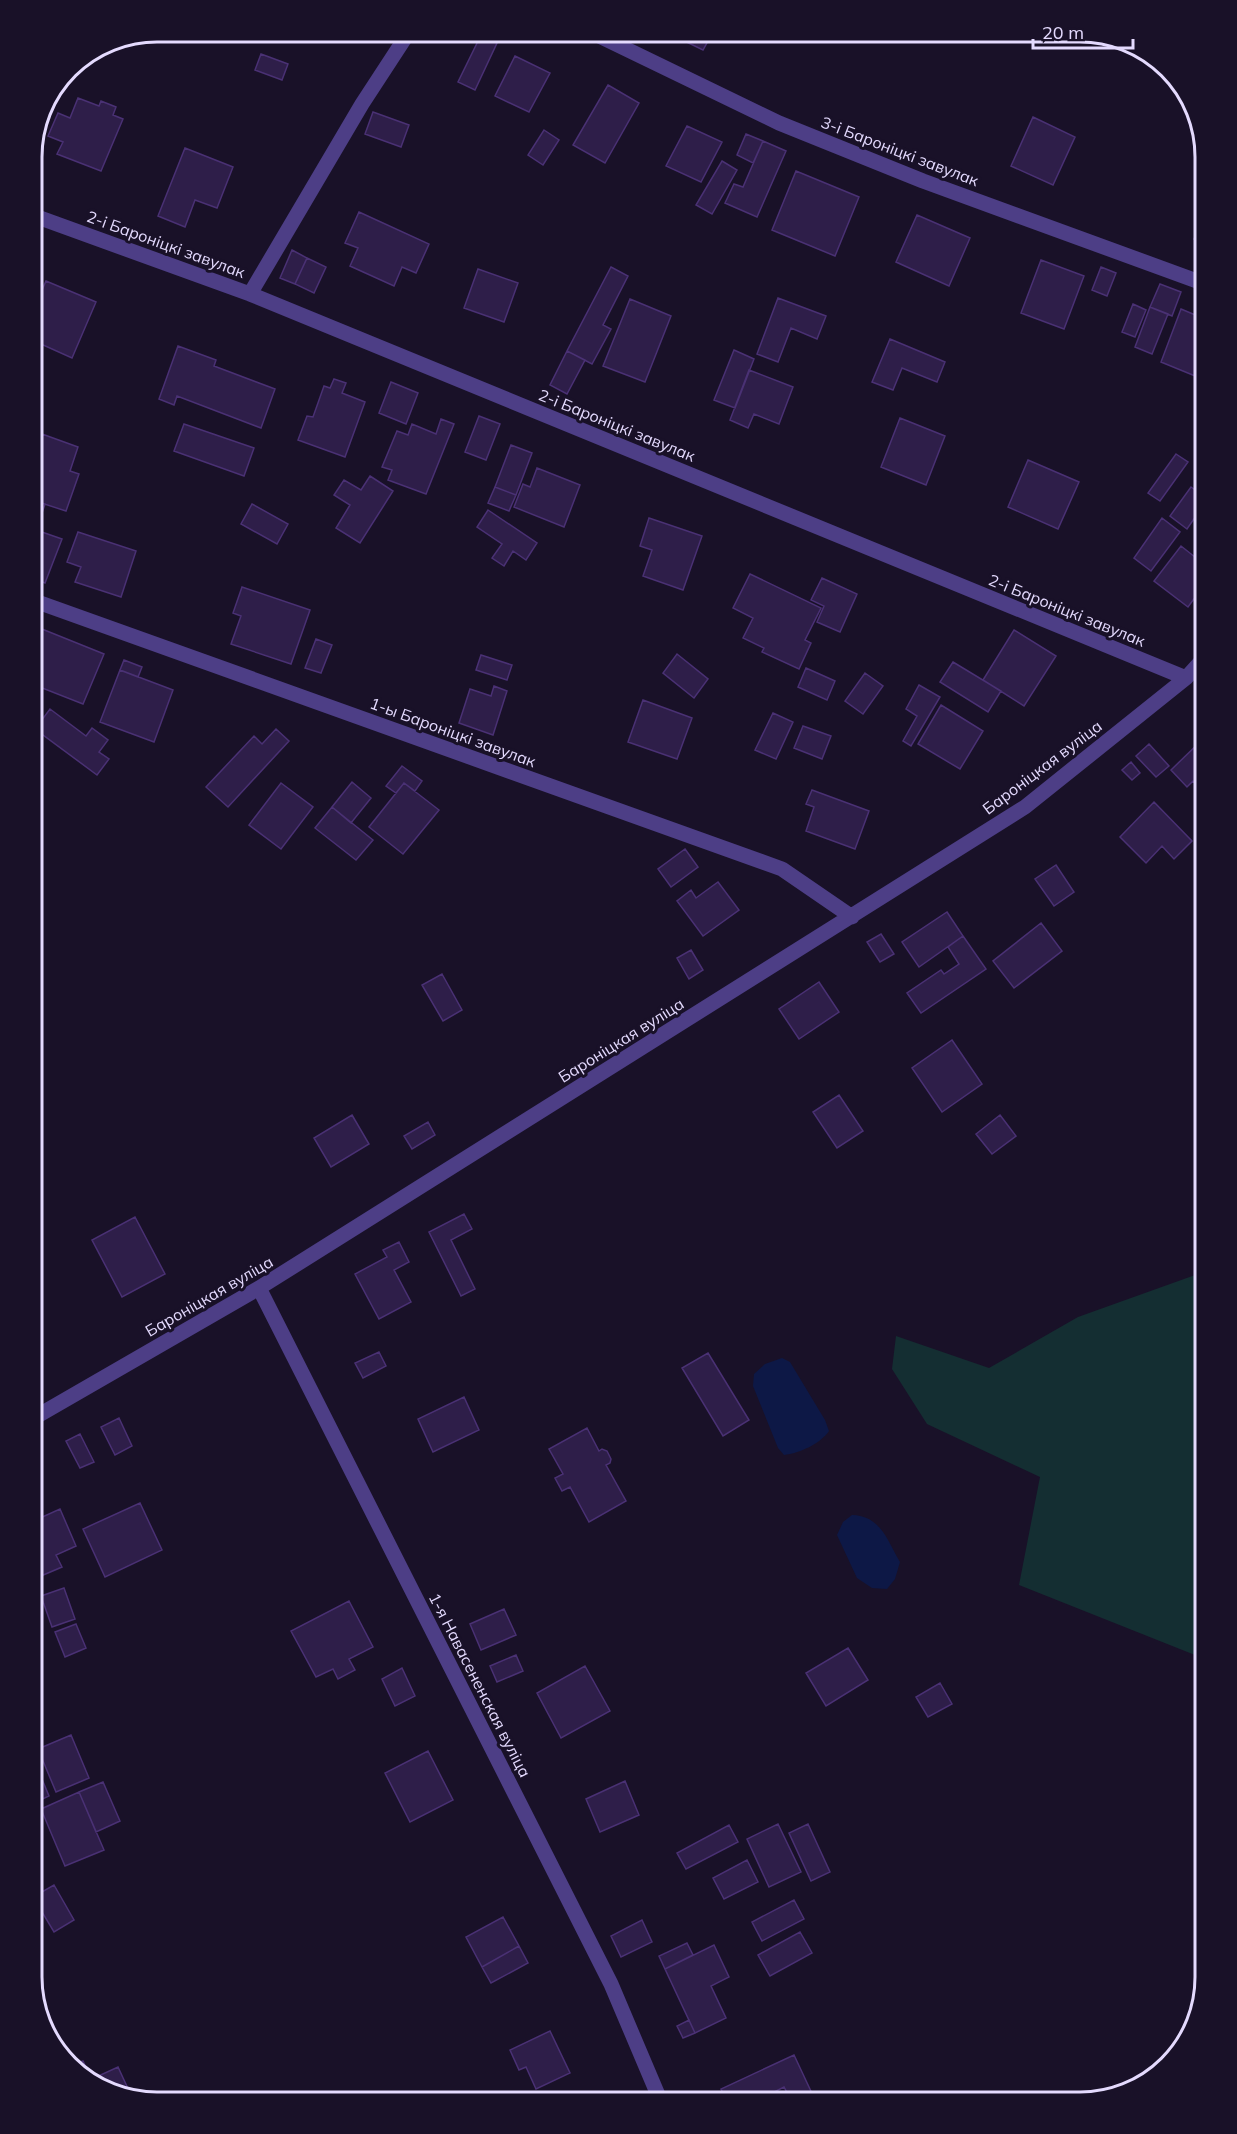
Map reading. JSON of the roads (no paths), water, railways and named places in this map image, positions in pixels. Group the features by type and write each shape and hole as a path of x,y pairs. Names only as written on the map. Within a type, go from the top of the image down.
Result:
{"street":[{"path":"250,294 362,105 403,42"},
{"name":"3-і Бароніцкі завулак","path":"612,42 779,123 923,181 1195,280"},
{"name":"2-і Бароніцкі завулак","path":"42,219 250,294 1186,678"},
{"name":"1-ы Бароніцкі завулак","path":"42,604 782,869 852,916"},
{"name":"Бароніцкая вуліца","path":"42,1413 259,1288 1025,807 1195,669"},
{"name":"1-я Навасененская вуліца","path":"259,1288 611,1984 657,2092"}]}
